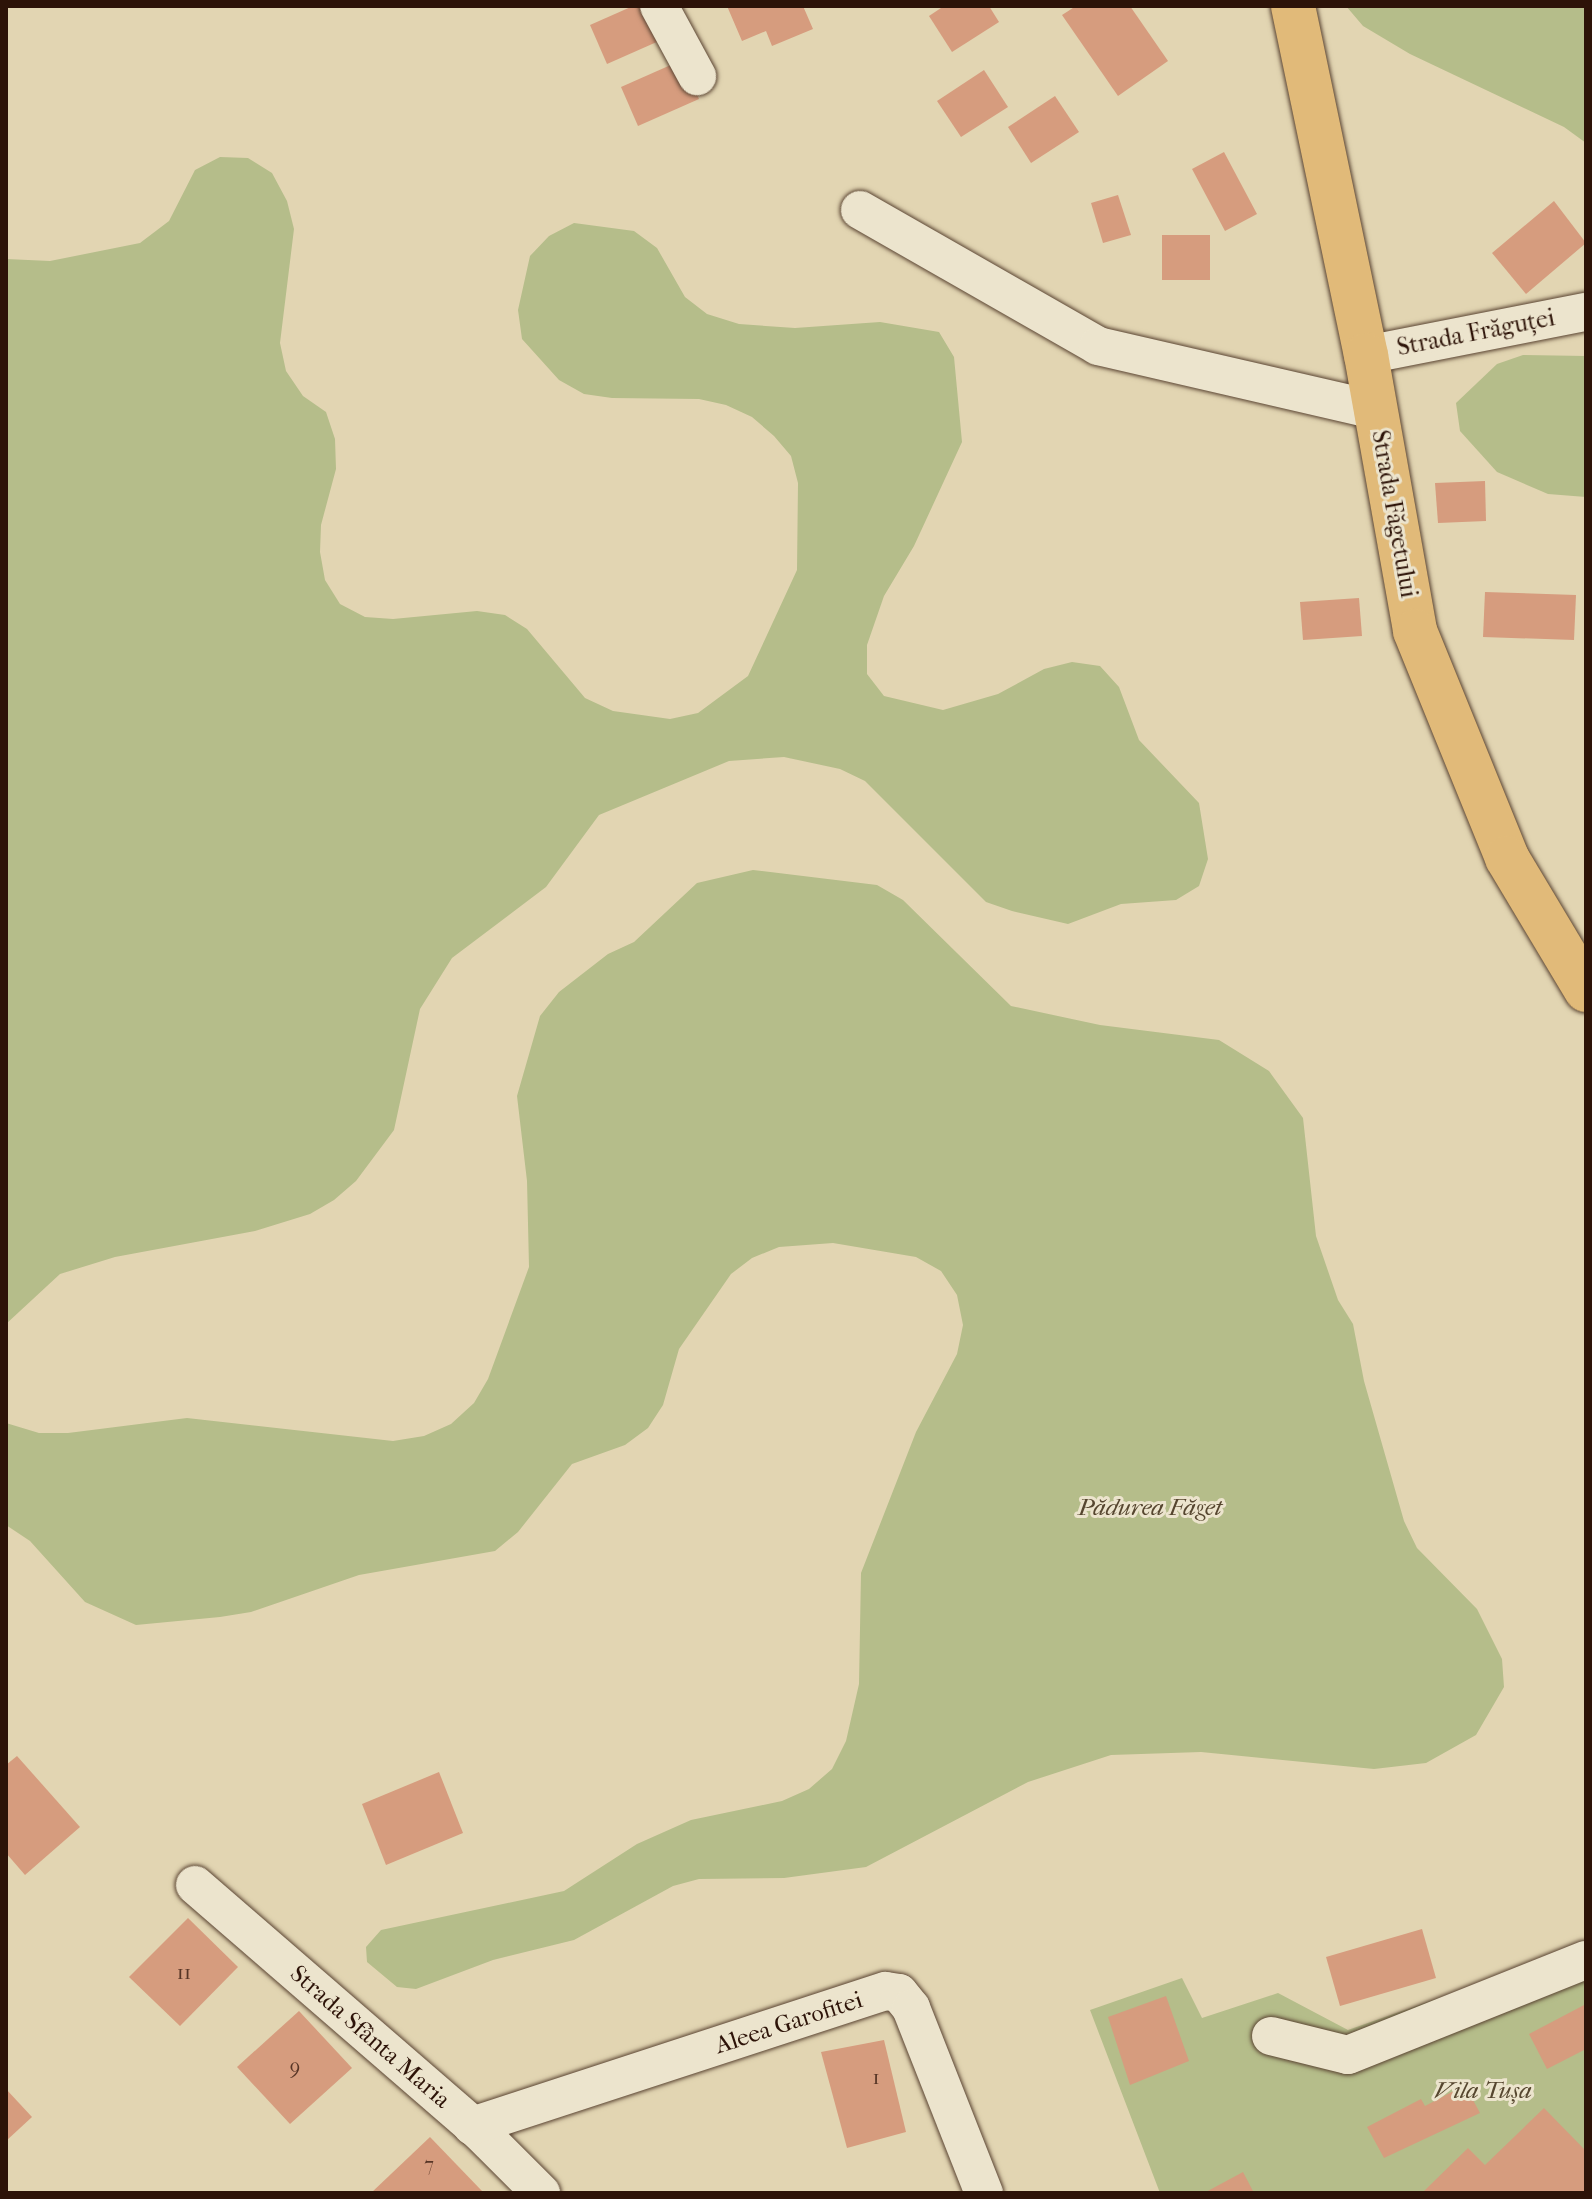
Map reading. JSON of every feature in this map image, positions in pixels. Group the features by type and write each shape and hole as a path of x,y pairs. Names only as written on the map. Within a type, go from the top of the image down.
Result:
{"main road":[{"name":"Strada Făgetului","path":"1293,6 1366,355 1415,631 1507,858 1586,990"}],"street":[{"path":"659,6 697,76"},
{"path":"860,210 1098,346 1376,410"},
{"name":"Strada Frăguței","path":"1366,355 1586,312"},
{"name":"Strada Sfânta Maria","path":"195,1885 472,2126 541,2193"},
{"path":"1271,2036 1348,2055 1586,1960"},
{"name":"Aleea Garofitei","path":"472,2126 886,1991 899,1993 911,2008 984,2193"}],"green space":[{"path":"1346,6 1586,6 1586,143 1564,127 1410,54 1363,26"},
{"path":"220,157 248,158 272,173 287,201 294,229 280,343 286,371 303,396 326,412 335,439 336,469 321,525 320,552 325,580 340,604 365,617 393,619 477,611 505,615 527,629 585,698 613,711 670,719 698,713 748,676 797,570 798,483 791,456 774,436 752,417 726,405 699,399 612,398 584,394 559,380 522,339 518,310 530,256 549,236 574,223 634,231 657,248 685,297 707,314 739,324 795,328 880,322 939,332 954,357 962,442 914,546 884,596 867,645 867,674 884,696 943,710 998,694 1044,669 1072,662 1100,666 1119,687 1139,740 1199,803 1208,859 1199,886 1176,900 1121,904 1068,924 1012,911 986,902 865,781 840,769 784,757 729,761 599,815 546,887 452,958 420,1009 394,1130 356,1181 334,1200 310,1214 255,1231 115,1257 60,1274 6,1324 6,259 50,261 140,243 169,221 195,170"},
{"path":"1523,355 1586,356 1586,497 1548,494 1497,472 1460,431 1456,403 1497,364"},
{"name":"Pădurea Făget","path":"753,870 877,885 903,900 1011,1006 1100,1025 1219,1040 1269,1071 1303,1118 1316,1236 1338,1300 1353,1324 1364,1381 1404,1521 1417,1548 1477,1609 1502,1659 1504,1687 1476,1735 1426,1763 1374,1769 1201,1752 1111,1755 1028,1782 866,1867 784,1878 699,1879 673,1886 574,1940 493,1960 416,1989 397,1987 367,1962 366,1947 381,1930 564,1891 637,1844 691,1820 782,1801 809,1789 832,1769 846,1741 859,1684 861,1573 916,1432 957,1354 963,1325 957,1295 941,1271 916,1257 833,1243 779,1247 752,1258 731,1274 679,1349 663,1405 648,1428 625,1445 572,1464 518,1532 495,1551 359,1575 251,1612 136,1625 85,1602 30,1541 6,1525 6,1423 39,1433 68,1433 187,1418 393,1441 424,1436 451,1424 474,1403 488,1379 529,1267 527,1181 517,1096 540,1016 559,992 608,954 634,942 697,883"},
{"name":"Vila Tușa","path":"1586,1946 1586,2193 1160,2193 1090,2010 1182,1978 1202,2018 1278,1993 1348,2030"}],"building":[{"path":"633,6 654,6 668,37 607,64 590,25"},
{"path":"727,6 803,6 813,29 772,46 766,31 742,41"},
{"path":"944,6 989,6 999,22 952,52 929,16"},
{"path":"1076,6 1130,6 1168,61 1118,96 1062,15"},
{"path":"682,60 699,99 638,126 621,87"},
{"path":"984,70 1008,107 961,137 937,101"},
{"path":"1055,96 1079,132 1031,163 1008,127"},
{"path":"1224,152 1257,214 1225,231 1192,169"},
{"path":"1118,195 1131,235 1103,243 1091,203"},
{"path":"1554,201 1586,243 1526,294 1492,253"},
{"path":"1162,235 1210,235 1210,280 1162,280"},
{"path":"1485,481 1486,521 1438,523 1435,483"},
{"path":"1485,592 1576,595 1574,640 1483,637"},
{"path":"1359,598 1362,636 1303,640 1300,602"},
{"path":"17,1756 80,1827 25,1875 6,1853 6,1765"},
{"path":"439,1772 463,1833 386,1865 362,1804"},
{"path":"188,1918 238,1967 180,2026 129,1977"},
{"path":"1422,1929 1436,1978 1340,2006 1326,1957"},
{"path":"1166,1996 1189,2061 1130,2085 1108,2017"},
{"path":"1586,2004 1586,2049 1547,2069 1529,2034"},
{"path":"299,2011 352,2068 290,2124 237,2067"},
{"path":"884,2040 906,2132 847,2148 821,2052"},
{"path":"1465,2085 1480,2113 1384,2158 1367,2127 1421,2099 1425,2106"},
{"path":"6,2089 32,2117 6,2141"},
{"path":"1544,2108 1586,2151 1586,2193 1422,2193 1468,2148 1485,2165"},
{"path":"430,2137 482,2191 371,2193"},
{"path":"1243,2172 1254,2193 1204,2193"}]}
